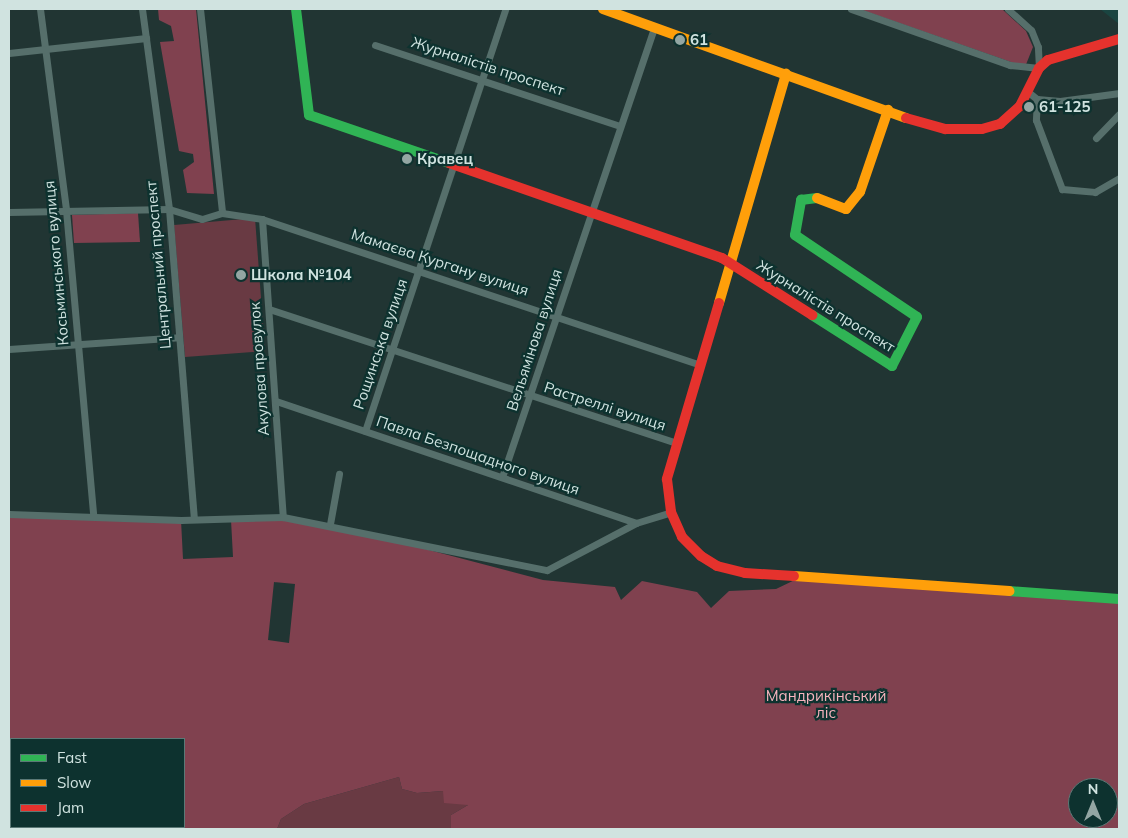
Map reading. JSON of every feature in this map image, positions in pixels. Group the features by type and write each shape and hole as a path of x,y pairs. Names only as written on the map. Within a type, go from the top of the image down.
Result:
{"street":[{"name":"Косьминського вулиця","path":"40,9 66,210 76,344 93,514"},
{"name":"Центральний проспект","path":"142,9 169,209 194,519"},
{"path":"200,9 222,213"},
{"path":"296,9 310,115 452,166 591,211 730,263"},
{"name":"Рощинська вулиця","path":"365,431 505,9"},
{"path":"603,9 888,110 928,126 982,129 1011,117 1039,68 1048,60 1119,40"},
{"path":"851,9 1010,65 1039,68"},
{"path":"1008,9 1031,30 1038,47 1039,68"},
{"name":"Вельямінова вулиця","path":"502,477 531,396 591,211 654,27"},
{"path":"9,53 146,38"},
{"name":"Журналістів проспект","path":"375,45 620,126"},
{"path":"786,74 699,364 667,479 671,512 682,536 701,556 730,570 1119,599"},
{"path":"1027,91 1037,99 1070,101 1119,93"},
{"path":"1037,99 1036,120 1062,189 1095,192 1119,178"},
{"name":"Журналістів проспект","path":"730,263 892,366 917,317 795,235 801,200 816,198 846,209 860,192 888,110"},
{"path":"1096,138 1119,114"},
{"name":"Мамаєва Кургану вулиця","path":"9,212 169,209 202,219 222,213 262,219 419,269 699,364"},
{"name":"Акулова провулок","path":"262,219 283,517"},
{"name":"Растреллі вулиця","path":"269,309 676,443"},
{"path":"9,349 179,337"},
{"name":"Павла Безпощадного вулиця","path":"276,401 636,523"},
{"path":"330,524 339,474"},
{"path":"9,514 93,514 194,519 283,517 330,524 546,570 636,523 671,512"}],"shaded area":[{"path":"1100,9 1119,9 1119,24"},
{"path":"255,218 265,351 185,357 174,225"},
{"path":"399,777 402,789 417,793 443,791 468,805 451,815 451,829 277,829 281,819 304,804"},
{"path":"9,778 10,828 21,829 9,829"}],"green space":[{"path":"158,9 196,9 214,194 187,193 183,170 194,162 193,154 179,151 160,42 174,41 171,26 159,20"},
{"path":"859,9 1002,9 1026,31 1033,47 1025,67"},
{"path":"138,213 140,242 74,243 72,215"},
{"name":"Мандрикінський ліс","path":"9,514 181,520 183,559 233,557 231,520 264,517 330,524 543,580 615,587 621,600 642,581 697,592 711,608 729,591 776,589 801,577 1119,599 1119,829 451,829 451,815 468,805 444,803 443,791 417,793 402,789 399,777 304,804 281,819 277,829 21,829 185,828 185,738 10,738 9,778","holes":["274,582 295,584 289,643 268,640"]}],"traffic: fast":[{"path":"296,9 309,115 449,163"},
{"path":"812,315 892,366 917,317 795,235 801,200 817,198"},
{"path":"1009,591 1119,599"}],"traffic: slow":[{"path":"603,9 906,118"},
{"path":"719,303 786,74"},
{"path":"817,198 846,209 860,192 888,110"},
{"path":"794,576 1009,591"}],"traffic: jam":[{"path":"906,118 945,129 982,129 1000,124 1020,106 1039,68 1048,60 1119,39"},
{"path":"449,163 722,258 812,315"},
{"path":"719,303 667,479 671,512 682,537 701,556 717,566 745,573 794,576"}],"place":[{"name":"61","path":"680,40"},
{"name":"61-125","path":"1029,107"},
{"name":"Кравец","path":"407,159"},
{"name":"Школа №104","path":"241,275"}]}
